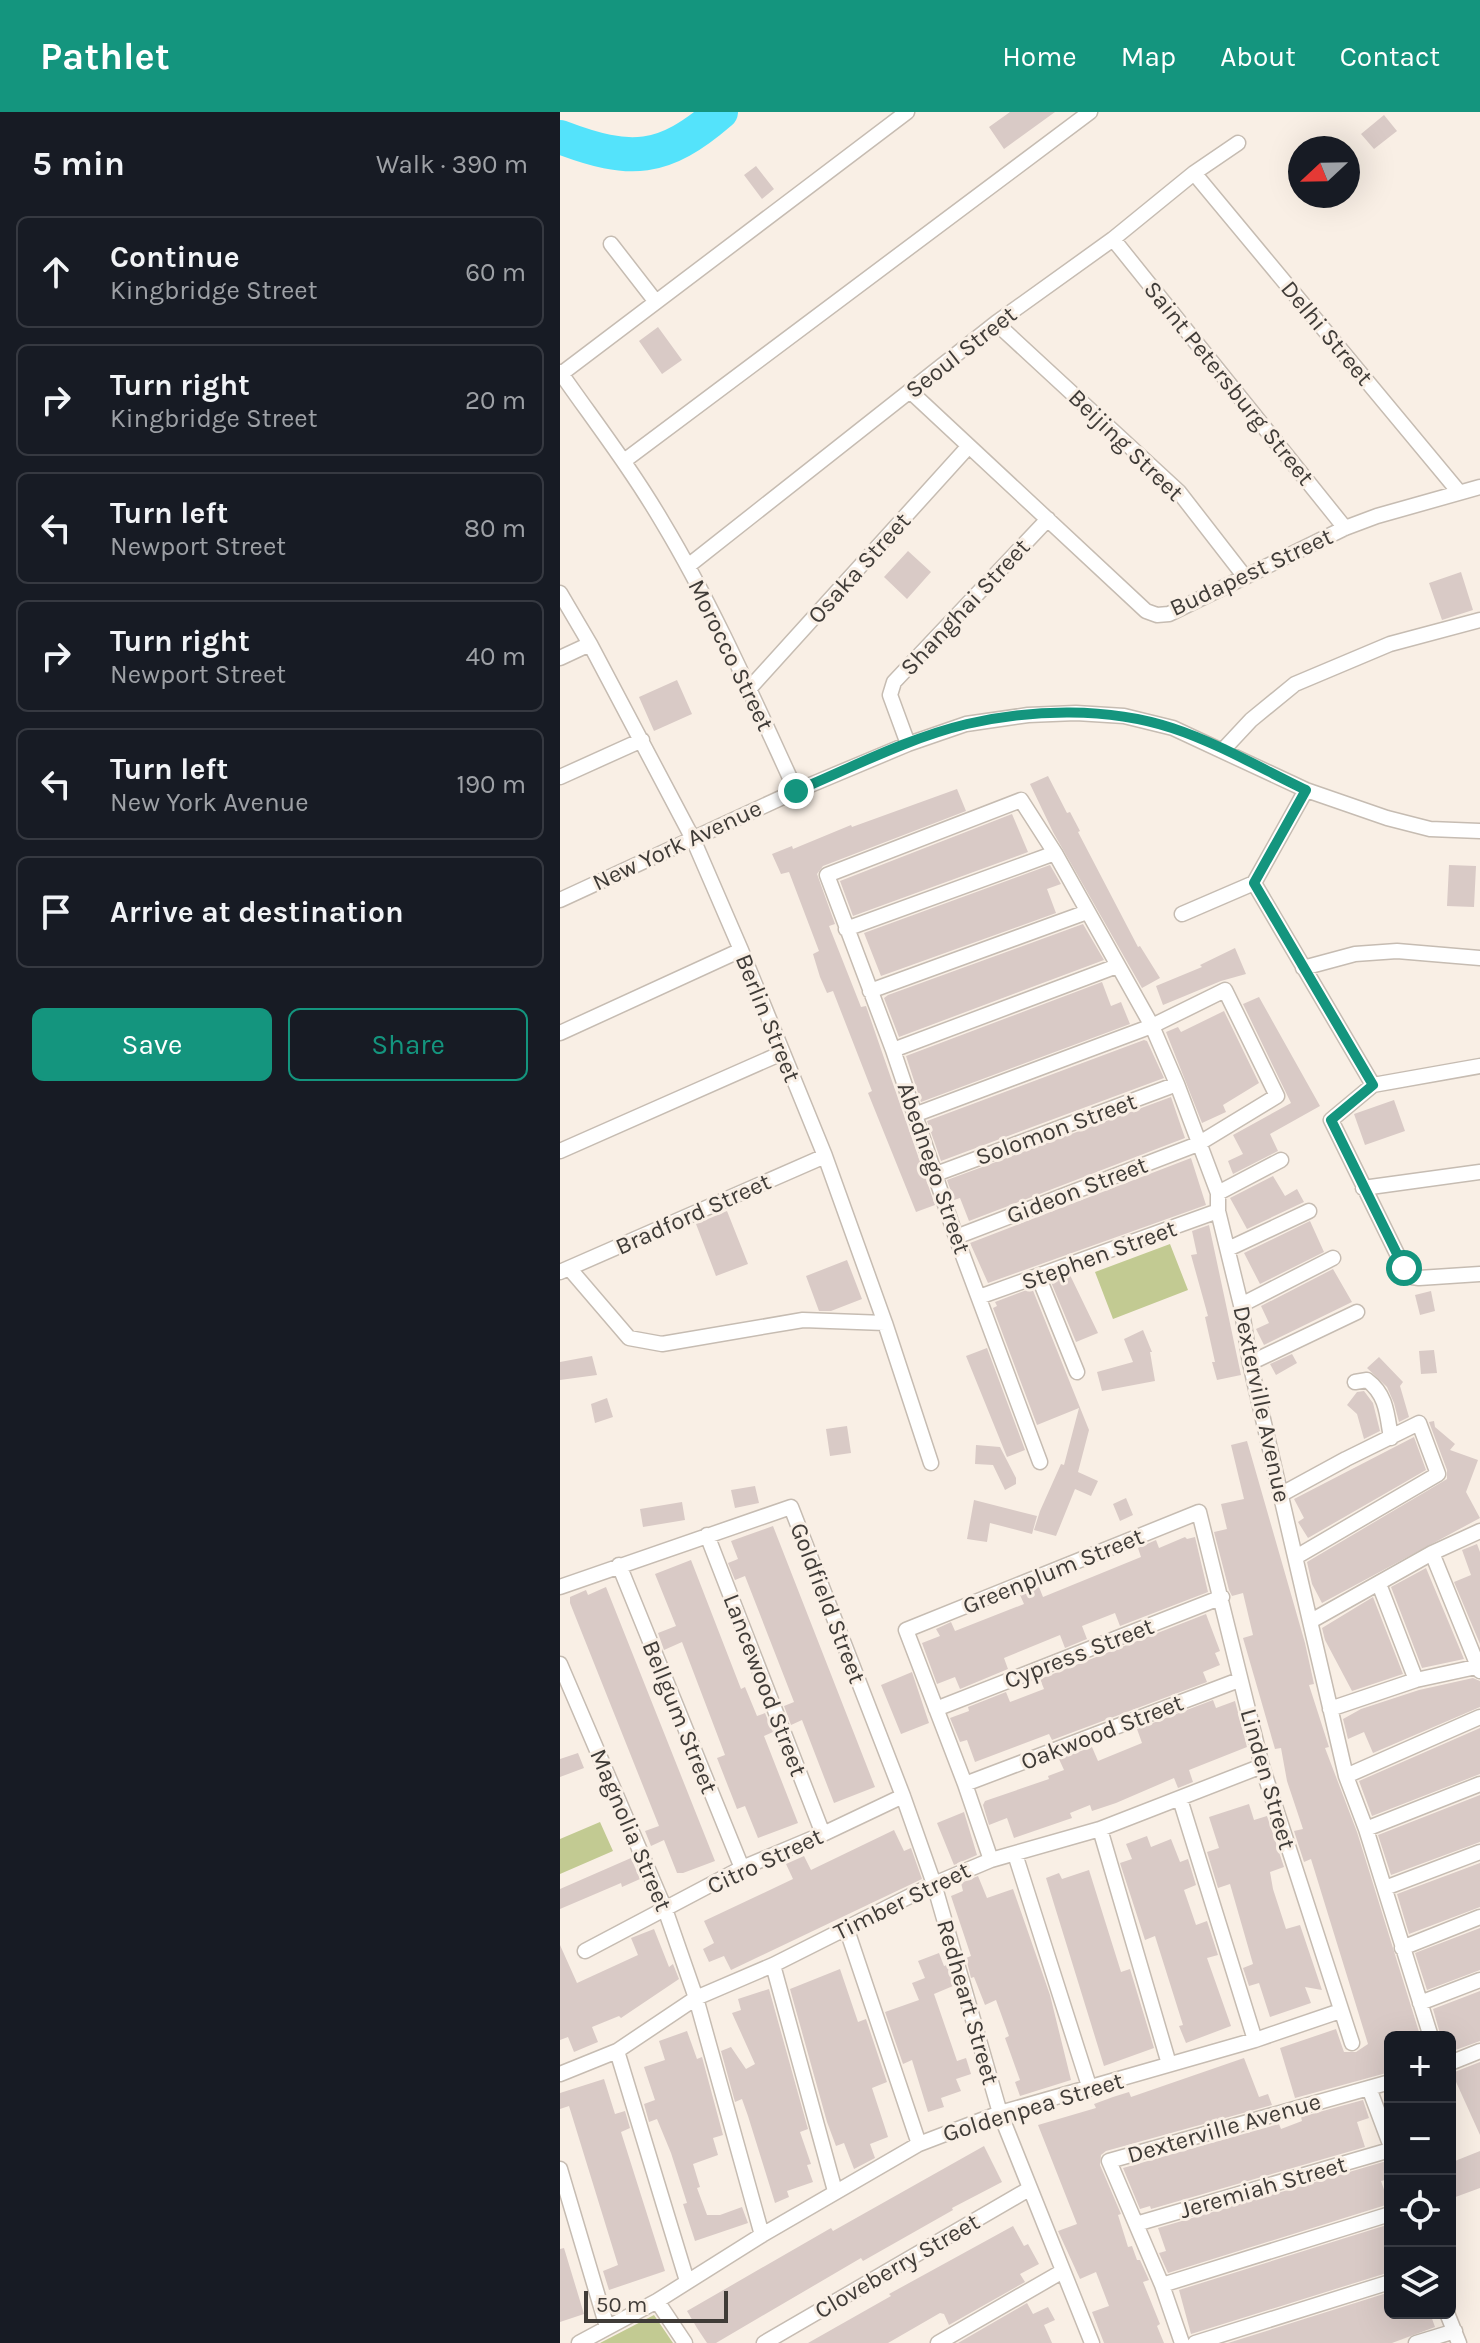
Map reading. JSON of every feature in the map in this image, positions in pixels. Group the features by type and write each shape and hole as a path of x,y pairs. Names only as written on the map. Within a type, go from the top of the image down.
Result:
{"street":[{"path":"561,373 907,112"},
{"path":"624,461 1090,112"},
{"name":"Seoul Street","path":"688,566 996,323 1113,239 1194,173 1238,143"},
{"name":"Delhi Street","path":"1194,173 1459,492"},
{"name":"Saint Petersburg Street","path":"1113,239 1345,528"},
{"path":"611,244 656,302"},
{"name":"Beijing Street","path":"996,323 1179,492 1245,577"},
{"name":"Morocco Street","path":"561,373 663,521 749,689 796,791"},
{"name":"Budapest Street","path":"911,392 1146,611 1157,615 1169,614 1345,528 1480,487"},
{"name":"Osaka Street","path":"749,689 968,447"},
{"name":"Shanghai Street","path":"908,744 890,695 894,682 1048,519"},
{"name":"Berlin Street","path":"560,593 693,839 741,950 825,1156 931,1463"},
{"path":"1223,750 1251,720 1295,684 1390,644 1480,620"},
{"path":"560,658 590,644"},
{"name":"New York Avenue","path":"560,900 796,791 908,744 966,724 1028,715 1076,713 1124,716 1173,728 1306,790 1387,818 1430,829 1480,831"},
{"path":"560,777 642,740"},
{"path":"1182,914 1254,883 1306,790"},
{"name":"Dexterville Avenue","path":"827,875 1021,800 1055,853 1152,1026 1218,1193 1218,1211 1241,1305 1250,1363 1346,1776 1366,1829 1429,2031"},
{"path":"846,929 1055,853"},
{"name":"Abednego Street","path":"827,875 1040,1462"},
{"path":"1254,883 1373,1085"},
{"path":"870,991 1087,912"},
{"path":"560,1033 741,950"},
{"path":"1303,968 1355,954 1397,951 1480,958"},
{"path":"893,1050 1117,966"},
{"name":"Gideon Street","path":"956,1237 1198,1144 1277,1096 1225,990 1152,1026"},
{"path":"914,1115 1152,1026"},
{"path":"560,1151 782,1053"},
{"path":"1480,1066 1373,1085 1331,1120 1404,1268 1412,1277 1480,1274"},
{"name":"Solomon Street","path":"936,1174 1177,1084"},
{"name":"Bradford Street","path":"565,1270 825,1156"},
{"path":"1218,1193 1281,1160"},
{"path":"1363,1188 1480,1172"},
{"name":"Stephen Street","path":"979,1297 1039,1278 1218,1211"},
{"path":"1228,1249 1309,1211"},
{"path":"1241,1305 1333,1258"},
{"path":"565,1270 629,1338 662,1344 803,1320 885,1323"},
{"path":"1039,1278 1077,1372"},
{"path":"1250,1363 1357,1312"},
{"path":"1355,1382 1367,1380 1384,1398 1391,1438"},
{"path":"1280,1495 1419,1423 1438,1474 1296,1557"},
{"name":"Goldfield Street","path":"560,1587 791,1507 934,1884"},
{"name":"Linden Street","path":"1199,1512 1262,1766 1352,2043"},
{"name":"Greenplum Street","path":"936,1709 906,1630 1199,1512"},
{"path":"1311,1621 1432,1553 1480,1531"},
{"name":"Lancewood Street","path":"707,1535 823,1834"},
{"path":"1330,1709 1416,1680 1479,1667 1432,1553"},
{"name":"Bellgum Street","path":"619,1565 742,1868"},
{"path":"1379,1584 1416,1680"},
{"name":"Cypress Street","path":"936,1709 1222,1597"},
{"name":"Magnolia Street","path":"560,1664 665,1909 696,1998 762,2235"},
{"name":"Oakwood Street","path":"965,1784 1239,1680"},
{"path":"936,1709 991,1860"},
{"path":"1346,1776 1480,1717"},
{"name":"Timber Street","path":"560,2074 617,2051 696,1998 773,1965 934,1884 991,1860 1100,1829 1262,1766"},
{"path":"1366,1829 1480,1784"},
{"name":"Citro Street","path":"585,1951 742,1868 903,1796"},
{"path":"1180,1799 1255,2040"},
{"path":"1100,1829 1169,2064"},
{"path":"1385,1888 1480,1852"},
{"path":"1015,1854 1090,2089"},
{"name":"Redheart Street","path":"934,1884 1000,2113 1092,2343"},
{"path":"1402,1948 1480,1917"},
{"path":"846,1927 919,2144"},
{"path":"773,1965 835,2191"},
{"path":"1420,2003 1480,1980"},
{"name":"Goldenpea Street","path":"579,2343 657,2301 835,2191 919,2144 1000,2113 1255,2040 1340,2011"},
{"path":"617,2051 687,2281"},
{"path":"1456,2061 1480,2051"},
{"name":"Dexterville Avenue","path":"1182,2343 1162,2285 1109,2161 1384,2084"},
{"path":"1369,2088 1384,2128"},
{"name":"Jeremiah Street","path":"1136,2224 1384,2152"},
{"path":"560,2169 607,2327"},
{"name":"Cloveberry Street","path":"764,2343 1029,2189"},
{"path":"1162,2285 1384,2216"},
{"path":"938,2343 1063,2271"},
{"path":"1195,2343 1384,2284"},
{"path":"657,2301 685,2343"},
{"path":"1416,2343 1457,2337"}],"green space":[{"path":"1170,1244 1188,1290 1113,1319 1095,1272"},
{"path":"600,1822 613,1851 560,1874 560,1839"},
{"path":"654,2315 673,2343 600,2343"}],"building":[{"path":"1010,112 1055,112 1004,149 989,127"},
{"path":"1384,115 1397,131 1374,149 1361,134"},
{"path":"756,166 774,189 762,199 744,175"},
{"path":"658,327 682,360 662,374 639,341"},
{"path":"908,551 931,572 907,599 884,577"},
{"path":"1461,572 1473,610 1442,620 1429,583"},
{"path":"677,680 692,714 654,731 639,697"},
{"path":"1048,776 1080,831 1138,947 1160,978 1142,988 1053,832 1030,784"},
{"path":"957,789 966,811 823,866 817,874 835,924 829,926 861,1007 866,1006 935,1205 916,1212 868,1093 872,1091 833,991 827,993 820,977 813,954 819,951 789,872 781,874 772,854"},
{"path":"1012,814 1028,852 853,916 840,881"},
{"path":"1050,865 1061,884 1047,889 1056,913 881,976 864,933"},
{"path":"1449,865 1476,866 1474,907 1447,906"},
{"path":"1083,924 1104,960 899,1037 884,998 888,995"},
{"path":"1235,948 1246,974 1163,1005 1156,986 1202,967 1200,965"},
{"path":"1102,982 1111,1006 1121,1002 1130,1024 921,1102 906,1056"},
{"path":"1259,997 1320,1106 1270,1134 1278,1151 1233,1174 1228,1161 1243,1154 1233,1135 1291,1103 1243,1004"},
{"path":"1224,1011 1259,1083 1223,1105 1226,1112 1202,1123 1166,1032 1178,1027 1181,1032"},
{"path":"1144,1040 1164,1078 941,1161 927,1121"},
{"path":"1171,1097 1185,1138 969,1221 960,1198 954,1200 947,1180"},
{"path":"1394,1100 1405,1131 1365,1145 1354,1114"},
{"path":"1191,1158 1206,1205 988,1283 970,1243"},
{"path":"1273,1176 1285,1196 1297,1189 1304,1202 1247,1229 1230,1198"},
{"path":"727,1211 748,1264 716,1276 696,1224"},
{"path":"1310,1221 1324,1252 1260,1284 1244,1253"},
{"path":"1209,1225 1241,1375 1217,1380 1205,1317 1208,1316 1191,1255 1197,1254 1192,1231"},
{"path":"847,1260 862,1299 831,1311 819,1311 806,1276"},
{"path":"1333,1269 1352,1302 1264,1345 1256,1329 1269,1323 1261,1306"},
{"path":"1070,1275 1098,1333 1076,1342 1051,1282"},
{"path":"1032,1288 1089,1430 1078,1472 1098,1481 1091,1496 1075,1489 1056,1536 1034,1530 1061,1464 1064,1465 1079,1408 1037,1425 993,1308 997,1306 995,1302"},
{"path":"1431,1291 1435,1311 1420,1315 1415,1295"},
{"path":"1143,1330 1152,1352 1155,1381 1102,1391 1097,1372 1133,1362 1124,1339"},
{"path":"987,1348 1025,1450 1007,1457 966,1356"},
{"path":"1434,1350 1437,1373 1421,1374 1419,1351"},
{"path":"1292,1354 1297,1363 1276,1375 1270,1364"},
{"path":"592,1356 597,1375 560,1380 560,1362"},
{"path":"1379,1357 1403,1382 1400,1386 1409,1417 1399,1422 1387,1387 1367,1368"},
{"path":"1364,1391 1373,1403 1380,1431 1364,1439 1357,1414 1347,1405 1357,1392"},
{"path":"607,1398 613,1417 595,1423 591,1404"},
{"path":"1434,1421 1435,1427 1455,1444 1450,1450 1478,1460 1466,1492 1480,1518 1322,1603 1312,1584 1307,1562 1447,1479 1447,1470 1429,1422"},
{"path":"847,1426 851,1453 830,1456 826,1429"},
{"path":"1414,1437 1426,1470 1308,1538 1298,1522 1304,1518 1294,1499"},
{"path":"1247,1441 1305,1643 1314,1684 1309,1685 1329,1747 1325,1748 1357,1832 1419,2031 1384,2031 1384,2074 1295,2098 1280,2048 1336,2029 1344,2052 1356,2052 1368,2044 1311,1859 1304,1862 1294,1831 1303,1829 1287,1781 1281,1748 1275,1749 1243,1638 1253,1635 1243,1593 1232,1596 1229,1590 1214,1532 1227,1529 1221,1504 1244,1499 1231,1445"},
{"path":"976,1445 1000,1447 1016,1484 1005,1490 993,1465 975,1464"},
{"path":"755,1486 759,1503 735,1508 731,1490"},
{"path":"1126,1498 1133,1515 1120,1521 1113,1504"},
{"path":"974,1500 1037,1516 1032,1534 990,1523 987,1542 967,1539"},
{"path":"682,1502 685,1520 643,1527 640,1509"},
{"path":"773,1526 875,1787 834,1803 802,1720 791,1725 784,1706 794,1702 745,1576 735,1580 728,1563 738,1559 731,1541"},
{"path":"1185,1537 1195,1537 1208,1592 1120,1626 1115,1613 1082,1626 1087,1639 1065,1648 1060,1635 1004,1658 1008,1669 960,1689 955,1677 937,1684 922,1643 940,1636 936,1629 951,1622 955,1631 1024,1604 1020,1595 1039,1587 1043,1597 1141,1557 1138,1548 1156,1540 1159,1548"},
{"path":"1477,1544 1480,1552 1480,1644 1454,1582 1471,1575 1462,1550"},
{"path":"691,1560 741,1689 745,1687 757,1716 765,1713 773,1732 764,1736 798,1823 758,1838 745,1806 737,1809 717,1758 725,1755 682,1642 664,1650 658,1633 676,1626 655,1574"},
{"path":"1426,1568 1464,1659 1422,1668 1391,1587"},
{"path":"606,1587 715,1861 683,1873 677,1873 664,1840 651,1846 645,1831 659,1826 570,1603 570,1597 586,1590 588,1595"},
{"path":"1373,1597 1403,1674 1352,1691 1325,1640 1322,1628"},
{"path":"1206,1614 1220,1651 1215,1653 1220,1665 1203,1672 1207,1682 1052,1740 1049,1734 975,1762 967,1740 960,1742 950,1718 969,1711 968,1707 1006,1692 1010,1702 1044,1689 1040,1679"},
{"path":"912,1672 929,1723 901,1734 881,1685"},
{"path":"1473,1678 1480,1681 1480,1707 1373,1753 1364,1732 1348,1739 1343,1719 1361,1709 1419,1690"},
{"path":"1213,1700 1216,1708 1235,1701 1247,1747 1189,1770 1193,1782 1178,1788 1174,1778 1092,1811 1090,1805 1070,1813 1072,1818 1014,1838 1007,1818 989,1825 983,1805 985,1801 1049,1779 1048,1776 1064,1770 1059,1759 1092,1747 1098,1761 1142,1743 1137,1729"},
{"path":"1480,1728 1480,1774 1372,1816 1359,1781"},
{"path":"578,1753 584,1768 560,1777 560,1759"},
{"path":"1480,1795 1480,1842 1391,1875 1378,1835"},
{"path":"1249,1804 1254,1820 1267,1816 1284,1867 1270,1872 1273,1889 1286,1929 1300,1925 1322,1990 1305,1987 1311,2003 1270,2017 1259,1983 1249,1986 1243,1968 1253,1964 1230,1884 1218,1888 1207,1852 1219,1848 1209,1817"},
{"path":"964,1812 977,1855 954,1865 937,1823"},
{"path":"894,1830 904,1851 911,1848 922,1879 731,1970 724,1956 709,1962 703,1949 714,1943 704,1921 793,1879 786,1864 804,1856 811,1870"},
{"path":"1147,1836 1151,1847 1171,1839 1180,1862 1188,1859 1196,1885 1184,1890 1196,1925 1207,1921 1218,1955 1207,1958 1231,2026 1186,2043 1155,1936 1145,1940 1120,1863 1132,1859 1126,1844"},
{"path":"631,1858 640,1879 622,1887 621,1883 560,1909 560,1889"},
{"path":"1480,1863 1480,1907 1409,1934 1397,1894"},
{"path":"1089,1870 1121,1972 1130,1969 1154,2048 1104,2066 1046,1878 1059,1873 1062,1879"},
{"path":"978,1876 987,1898 1013,1889 1050,1995 1071,2080 1020,2096 1015,2082 1020,2080 1005,2038 1009,2036 996,2000 985,2005 974,1977 971,1978 966,1958 971,1956 951,1896 963,1891 961,1883"},
{"path":"1480,1928 1480,1970 1427,1990 1415,1953"},
{"path":"654,1929 669,1967 673,1964 679,1979 621,2018 619,2016 592,2027 598,2042 574,2052 568,2037 560,2040 560,1945 577,1983 638,1955 631,1938"},
{"path":"939,1953 944,1966 947,1965 953,1986 934,1994 957,2061 966,2058 971,2074 956,2079 961,2091 941,2098 944,2107 928,2112 912,2060 903,2064 885,2012 919,2000 912,1983 925,1978 918,1961"},
{"path":"840,1969 858,2022 866,2019 887,2082 872,2088 888,2137 870,2144 875,2158 854,2169 844,2143 836,2146 827,2122 790,1989"},
{"path":"769,1989 808,2129 800,2132 811,2164 807,2165 813,2182 787,2191 789,2197 775,2203 742,2099 735,2102 721,2051 731,2047 746,2069 755,2064 732,2013 741,2010 738,1999"},
{"path":"1480,1991 1480,2041 1456,2050 1456,2031 1439,2031 1433,2009"},
{"path":"687,2031 697,2059 702,2057 723,2135 713,2138 718,2155 693,2164 700,2187 697,2188 707,2215 720,2215 742,2207 748,2223 695,2241 671,2153 657,2119 649,2122 644,2104 655,2100 644,2067 665,2060 659,2041"},
{"path":"1244,2058 1259,2097 1268,2094 1272,2105 1106,2151 1101,2155 1100,2165 1121,2214 1118,2215 1128,2247 1132,2246 1149,2280 1143,2282 1160,2324 1157,2326 1164,2343 1104,2343 1092,2312 1109,2306 1096,2272 1080,2279 1058,2231 1077,2224 1038,2125 1096,2108 1094,2104 1113,2097 1129,2092 1131,2097"},
{"path":"1480,2062 1480,2135 1456,2082 1456,2071"},
{"path":"604,2079 615,2114 625,2111 630,2128 621,2132 665,2271 609,2290 603,2271 618,2265 569,2106 560,2109 560,2093"},
{"path":"1363,2100 1369,2118 1357,2122 1365,2147 1151,2209 1150,2206 1140,2209 1123,2168 1279,2124 1281,2129 1302,2121 1301,2117"},
{"path":"984,2146 1002,2182 863,2261 861,2258 716,2343 707,2343 687,2311 831,2228 833,2231"},
{"path":"1480,2151 1480,2188 1456,2197 1456,2161"},
{"path":"1384,2162 1384,2180 1381,2181 1384,2206 1168,2273 1159,2253 1166,2251 1158,2228"},
{"path":"1013,2226 1039,2264 1020,2274 1025,2282 949,2325 944,2314 940,2313 888,2343 808,2343 891,2296 889,2294"},
{"path":"1384,2226 1384,2274 1191,2334 1179,2290"},
{"path":"564,2248 584,2314 560,2322 560,2249"},
{"path":"1384,2294 1384,2319 1432,2319 1435,2327 1392,2343 1228,2343"},
{"path":"1027,2303 1033,2314 1048,2307 1055,2320 1044,2325 1052,2343 958,2343"}],"waterway":[{"path":"560,137 607,152 645,153 681,141 721,112"}],"route":[{"path":"796,791 908,744 966,724 1028,715 1076,713 1124,716 1173,728 1306,790 1254,883 1373,1085 1331,1120 1404,1268"}]}
